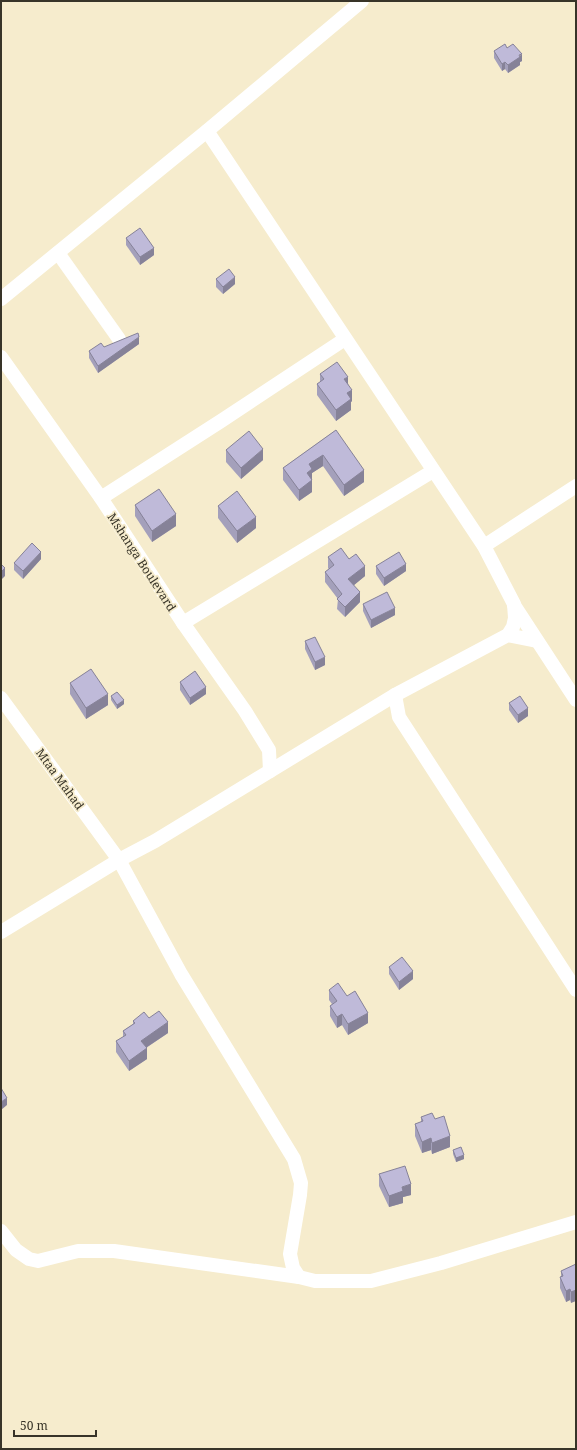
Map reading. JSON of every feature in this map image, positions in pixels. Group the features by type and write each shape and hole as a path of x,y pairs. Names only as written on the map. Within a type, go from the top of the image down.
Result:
{"street":[{"path":"1,298 207,131 362,1"},
{"path":"207,131 484,546 514,604 576,700"},
{"path":"58,252 118,339"},
{"path":"100,498 221,421 345,339"},
{"name":"Mshanga Boulevard","path":"1,357 100,498 183,623 245,711 269,750 270,771"},
{"path":"183,623 434,471"},
{"path":"484,546 576,486"},
{"path":"1,932 119,860 155,841 395,695 508,635 515,618 514,604"},
{"path":"508,635 537,640"},
{"path":"395,695 399,717 576,990"},
{"name":"Mtaa Mahad","path":"2,704 119,860 181,974 294,1159 301,1183 290,1254 293,1268 299,1277"},
{"path":"269,750 292,757"},
{"path":"1,1231 16,1250 29,1259 38,1261 78,1251 114,1251 299,1277 315,1281 372,1281 441,1263 576,1222"}],"building":[{"path":"505,44 507,48 513,44 522,54 508,65 505,62 502,64 494,51"},
{"path":"140,228 154,248 140,257 126,238"},
{"path":"229,269 235,277 223,287 216,279"},
{"path":"138,333 139,337 98,366 89,351 101,343 104,347"},
{"path":"337,362 348,377 344,379 352,390 347,393 351,399 336,410 317,384 324,379 320,374"},
{"path":"336,430 364,470 344,485 323,455 309,464 312,469 307,473 312,480 299,490 283,468"},
{"path":"249,431 263,449 241,468 226,450"},
{"path":"159,489 176,514 152,531 135,505"},
{"path":"237,491 256,517 237,531 218,506"},
{"path":"32,543 41,552 23,571 14,563"},
{"path":"341,548 349,559 356,554 365,566 348,579 360,592 345,607 337,599 342,594 325,572 334,565 328,557"},
{"path":"399,552 406,564 384,578 376,566"},
{"path":"1,564 5,568 1,572"},
{"path":"387,592 395,608 371,620 363,604"},
{"path":"315,637 325,657 315,662 305,641"},
{"path":"91,669 108,694 86,708 70,683"},
{"path":"195,671 206,687 190,698 180,682"},
{"path":"117,692 124,700 117,705 111,696"},
{"path":"520,696 528,708 518,715 509,703"},
{"path":"402,957 413,971 399,982 389,967"},
{"path":"338,983 347,996 355,991 368,1013 348,1024 342,1014 337,1017 330,1006 337,1001 329,990"},
{"path":"159,1011 168,1022 141,1041 147,1048 129,1061 116,1041 126,1035 123,1031 135,1023 133,1021 144,1012 149,1018"},
{"path":"1,1088 7,1098 1,1102"},
{"path":"432,1113 435,1119 444,1116 450,1136 432,1143 431,1138 422,1142 415,1124 423,1121 421,1117"},
{"path":"461,1147 464,1155 456,1158 453,1150"},
{"path":"405,1166 411,1184 402,1187 403,1191 389,1196 379,1174"},
{"path":"576,1264 576,1290 571,1292 570,1289 566,1291 560,1277 563,1276 561,1271"}]}
